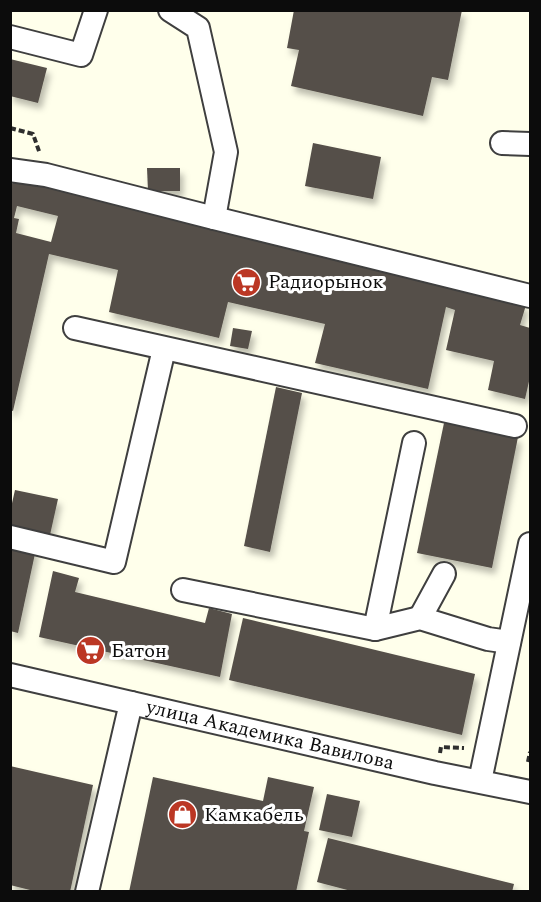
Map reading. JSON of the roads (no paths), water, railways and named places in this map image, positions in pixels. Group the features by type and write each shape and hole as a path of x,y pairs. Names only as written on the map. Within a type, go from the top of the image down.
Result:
{"street":[{"path":"10,37 81,56 96,10"},
{"path":"170,10 199,19 226,152 214,219"},
{"path":"502,143 531,144"},
{"path":"10,170 46,176 531,296"},
{"path":"75,328 515,426"},
{"path":"10,537 114,562 164,349"},
{"path":"375,629 414,443"},
{"path":"480,781 508,642 531,544"},
{"path":"420,618 444,574"},
{"path":"183,590 375,629 420,618 488,639 508,642"},
{"name":"улица Академика Вавилова","path":"10,675 435,773 531,792"},
{"path":"87,891 132,703"}],"place":[{"name":"Радиорынок","path":"247,282"},
{"name":"Батон","path":"90,651"},
{"name":"Камкабель","path":"183,815"}]}
